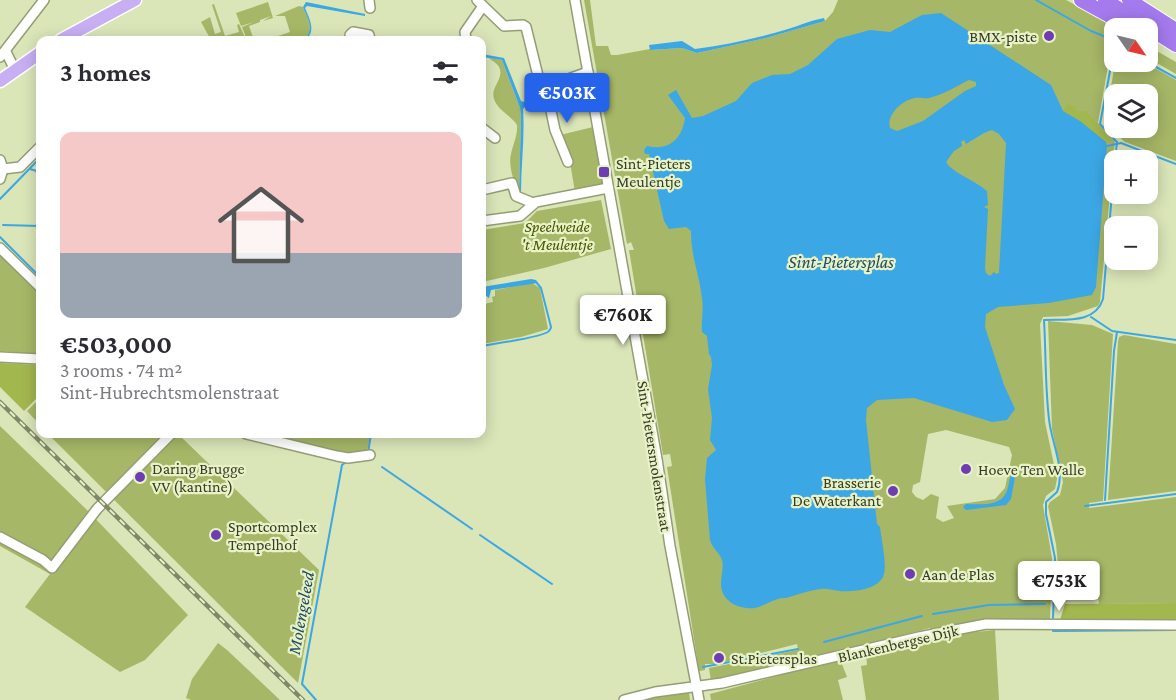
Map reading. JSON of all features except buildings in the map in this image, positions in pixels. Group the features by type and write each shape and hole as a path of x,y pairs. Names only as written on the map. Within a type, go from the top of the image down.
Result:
{"highway":[{"path":"1081,0 1114,18"},
{"path":"1105,0 1176,45"},
{"path":"1129,0 1176,30"},
{"path":"1147,0 1176,22"},
{"path":"1158,44 1176,54"}],"main road":[{"path":"68,36 135,0"},
{"path":"0,81 36,56"}],"street":[{"path":"15,70 3,55 44,0"},
{"name":"Sint-Pietersmolenstraat","path":"575,0 699,700"},
{"path":"466,36 465,32 480,3 504,26 523,25 526,27 540,84 547,92 555,130 568,162"},
{"path":"350,36 353,32 369,36"},
{"path":"547,92 571,78 588,72"},
{"path":"486,131 495,138"},
{"path":"0,179 2,165 20,167 36,151"},
{"path":"486,189 512,183 516,196 533,204"},
{"path":"486,220 520,216 533,204 608,189"},
{"path":"0,248 36,283"},
{"path":"0,357 36,360"},
{"path":"0,537 43,560 52,568 97,508 167,438"},
{"path":"263,438 348,458 370,455"},
{"name":"Blankenbergse Dijk","path":"624,700 656,692 696,687 986,624 1176,625"}],"green space":[{"path":"584,0 590,0 596,46 608,46 611,55 650,49 682,48 697,53 766,38 825,21 833,12 838,0 1066,0 1104,20 1104,35 1102,34 1104,36 1104,72 1107,72 1098,123 1104,129 1104,138 1115,140 1114,150 1104,150 1104,204 1109,204 1108,216 1104,216 1104,259 1100,302 1098,306 1068,316 1043,317 1040,324 1045,422 1057,479 1055,489 1046,496 1043,505 1052,558 1050,619 1045,622 984,621 931,630 930,628 802,662 711,681 709,668 798,650 797,644 717,664 705,664 705,670 699,671 667,467 672,466 670,454 663,455 629,250 634,250 631,242 627,244","holes":["946,430 1009,447 1012,455 1005,488 995,499 947,506 954,518 943,522 936,518 939,497 931,494 923,500 912,492 913,485 920,482 928,434"]},
{"path":"268,2 273,18 263,21 271,16 249,26 253,36 245,36 242,27 254,22 241,26 236,13"},
{"path":"214,4 225,36 209,36 201,22 210,17 215,34 221,32 212,5"},
{"path":"299,6 303,7 310,24 307,36 278,36 290,32 285,16 275,16"},
{"path":"239,24 244,36 225,36 239,32 237,25"},
{"path":"1158,52 1176,62 1176,74 1158,64"},
{"path":"489,58 502,60 520,108 519,193 510,164 517,125 498,107 494,99 494,90 500,71"},
{"path":"1158,70 1176,80 1176,161 1158,154 1158,150 1146,150 1120,138 1158,138 1158,84 1112,84 1113,72 1158,72"},
{"path":"1067,104 1076,107 1076,111 1086,111 1104,132 1104,138 1111,140 1106,142 1080,121 1063,111"},
{"path":"593,127 604,184 575,192 570,162 560,135"},
{"name":"Speelweide 't Meulentje","path":"601,200 611,249 486,281 486,229 525,223 537,211"},
{"path":"0,253 36,289 36,354 0,351"},
{"path":"532,283 540,288 548,329 486,343 486,304 493,302 492,297 495,296 495,290"},
{"path":"1048,321 1092,325 1113,334 1103,501 1089,503 1089,508 1176,497 1176,603 1099,604 1093,563 1058,565 1048,506 1060,495 1063,482 1052,429"},
{"path":"1124,335 1176,344 1176,491 1108,500 1118,342 1119,337"},
{"path":"0,363 36,365 36,399 24,411 0,387"},
{"path":"36,402 36,421 27,411"},
{"path":"0,426 87,510 188,615 145,660 120,672 25,607 50,574 0,546"},
{"name":"Sportcomplex Tempelhof","path":"52,438 182,438 319,570 298,683"},
{"path":"274,438 369,438 365,452 348,456"},
{"path":"1176,603 1176,621 1060,620 1065,604"},
{"path":"995,630 999,700 866,700 861,666 867,665 866,652"},
{"path":"218,643 280,700 191,700 186,698 192,679"},
{"path":"840,659 847,677 838,680 843,700 711,700 710,694"},
{"path":"689,693 690,700 638,700 651,697"}],"water":[{"path":"306,2 365,14 365,16 307,6 305,8 311,30 307,36 310,28 303,7"},
{"name":"Sint-Pietersplas","path":"941,13 1051,85 1063,111 1080,121 1106,142 1096,287 1092,295 1049,303 998,307 986,314 985,327 1004,385 1015,409 1007,420 992,422 914,398 877,400 867,408 866,420 877,524 880,527 885,560 883,577 880,581 870,587 857,590 812,590 755,608 737,606 724,595 721,584 722,560 710,540 705,479 707,458 716,450 710,440 712,418 708,389 712,365 707,336 702,332 703,302 692,249 691,231 686,227 669,229 664,221 649,154 645,154 644,150 647,146 667,145 673,142 681,132 685,118 668,95 676,90 692,118 703,116 736,101 752,83 772,75 790,74 808,65 837,39 870,30 890,32 922,15","holes":["969,80 976,82 976,86 965,91 923,121 897,131 890,128 889,123 893,113 910,99 934,97","992,130 999,134 1006,143 999,273 994,272 990,276 986,273 985,268 988,209 984,207 988,205 987,191 946,162 954,151 962,146 961,142 964,140 966,144"]},
{"path":"824,18 825,21 766,38 697,53 682,48 650,50 649,45 682,41 695,49 765,35"},
{"path":"486,55 504,58 521,101 524,102 534,91 535,93 523,109 521,193 519,193 520,108 502,60 486,58"},
{"path":"531,279 538,283 491,290 489,298 486,296 486,286"},
{"path":"1011,474 1015,477 1011,499 1006,505 966,510 963,507 966,504 989,504 999,501 1006,493"}],"waterway":[{"path":"1036,0 1104,36"},
{"path":"1158,68 1176,78"},
{"path":"1110,72 1100,124 1117,142 1116,150"},
{"path":"1107,146 1121,143 1176,164"},
{"path":"0,199 36,162"},
{"path":"30,169 36,171"},
{"path":"1053,618 1055,558 1046,514 1046,502 1057,492 1060,474 1050,428 1044,320 1079,318 1094,313 1099,307 1103,299 1111,204"},
{"path":"3,225 36,226"},
{"path":"0,237 36,273"},
{"name":"Molengeleed","path":"486,345 529,338 549,331 551,327 541,288 536,282"},
{"path":"1091,317 1112,331 1176,340"},
{"path":"1105,500 1117,332"},
{"name":"Molengeleed","path":"368,453 370,438"},
{"name":"Molengeleed","path":"316,700 302,684 342,465 346,462"},
{"path":"382,467 472,529"},
{"path":"1085,506 1176,494"},
{"path":"480,535 552,584"},
{"path":"933,614 989,605 1045,604"},
{"path":"824,642 922,616"},
{"path":"1053,628 1053,631 1176,630"},
{"path":"703,667 798,649"}],"railway":[{"path":"0,402 36,437"},
{"path":"37,438 303,700"}],"place":[{"name":"BMX-piste","path":"1049,36"},
{"name":"Sint-Pieters Meulentje","path":"604,172"},
{"name":"Hoeve Ten Walle","path":"966,469"},
{"name":"Daring Brugge VV (kantine)","path":"140,477"},
{"name":"Brasserie De Waterkant","path":"893,491"},
{"name":"Sportcomplex Tempelhof","path":"216,535"},
{"name":"Aan de Plas","path":"910,574"},
{"name":"St.Pietersplas","path":"719,658"}]}
